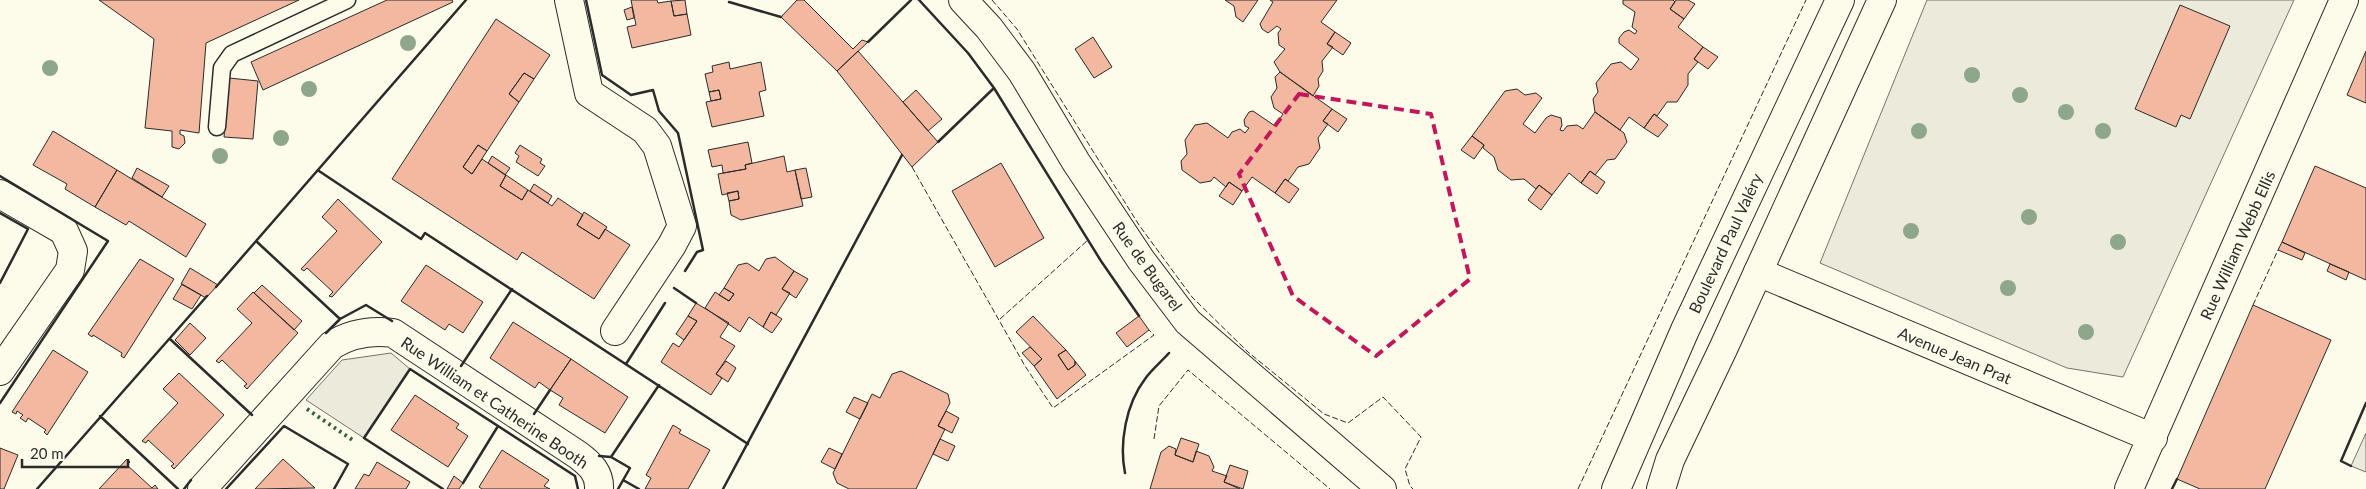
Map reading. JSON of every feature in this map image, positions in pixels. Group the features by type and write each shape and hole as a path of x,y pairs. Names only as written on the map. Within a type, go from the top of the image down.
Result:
{"street":[{"path":"569,0 589,93 645,130 657,146 682,226 672,245 615,331"},
{"name":"Rue de Bugarel","path":"963,0 990,28 1022,72 1076,162 1141,260 1188,322 1382,489"},
{"name":"Boulevard Paul Valéry","path":"1616,489 1685,330 1840,0"},
{"path":"1661,489 1670,460 1882,0"},
{"name":"Rue William Webb Ellis","path":"2129,489 2344,0"},
{"path":"0,194 64,231 73,251 70,270 0,371"},
{"name":"Avenue Jean Prat","path":"1758,272 2153,438"},
{"name":"Rue William et Catherine Booth","path":"202,489 332,345 344,338 378,331 393,333 578,455 592,466 600,481 599,489"}],"lane":[{"path":"217,127 222,68 232,54 347,0"}],"highlighted area":[{"path":"1299,94 1431,114 1470,279 1376,356 1293,296 1239,174"}],"shaded area":[{"path":"1927,0 2294,0 2123,377 2067,368 1820,263"},
{"path":"391,353 410,369 364,438 306,400 342,360"},
{"path":"2366,433 2366,472 2351,466"}],"building":[{"path":"99,0 299,0 206,43 199,133 180,130 180,134 184,136 185,143 179,149 172,147 172,131 145,128 154,39"},
{"path":"387,0 452,0 453,2 263,90 251,62"},
{"path":"631,0 657,0 658,3 671,1 674,16 687,14 691,35 632,48 627,27 636,25"},
{"path":"685,0 687,14 674,16 671,1"},
{"path":"797,0 804,0 853,49 862,40 868,42 837,71 781,17"},
{"path":"1225,0 1258,0 1243,22 1236,17 1234,6"},
{"path":"1270,0 1337,0 1321,22 1335,32 1327,44 1333,47 1322,61 1323,71 1318,79 1319,86 1313,96 1280,72 1274,62 1285,49 1279,45 1278,33 1281,29 1277,26 1268,33 1262,29 1260,24 1273,2"},
{"path":"1623,0 1673,0 1675,2 1670,9 1684,19 1678,27 1703,47 1694,59 1698,62 1688,74 1688,85 1677,102 1667,102 1657,116 1654,114 1644,128 1629,117 1620,130 1595,112 1593,99 1598,92 1596,83 1611,64 1621,62 1631,70 1639,59 1619,43 1619,38 1624,32 1629,30 1635,34 1637,31 1632,27 1635,12 1623,4"},
{"path":"1676,0 1688,0 1695,4 1684,19 1670,9"},
{"path":"2180,5 2230,26 2190,119 2181,115 2176,127 2135,109"},
{"path":"632,7 634,18 627,20 624,10"},
{"path":"496,19 550,55 534,79 524,73 509,94 519,102 487,151 478,145 463,167 472,174 482,159 506,175 500,186 522,200 528,190 552,206 558,198 583,215 577,225 599,239 605,229 630,245 594,299 522,252 517,260 392,179"},
{"path":"1335,32 1351,43 1343,55 1327,44"},
{"path":"1093,37 1112,67 1094,78 1075,49"},
{"path":"1703,47 1718,57 1708,69 1694,59"},
{"path":"858,51 938,142 912,167 837,71"},
{"path":"2366,51 2366,103 2347,95"},
{"path":"729,62 730,69 761,62 766,90 759,92 764,116 712,127 706,102 721,99 719,90 709,92 705,74 713,72 712,66"},
{"path":"1280,72 1332,109 1323,121 1328,124 1318,138 1320,148 1309,164 1298,167 1288,181 1285,179 1275,193 1252,177 1242,191 1229,182 1226,187 1214,177 1211,181 1200,183 1182,170 1181,161 1187,154 1185,140 1195,125 1207,123 1228,138 1232,132 1240,129 1245,133 1249,128 1245,126 1244,120 1249,112 1253,111 1275,126 1283,114 1274,108 1271,97 1277,88 1275,77"},
{"path":"524,73 534,79 519,102 509,94"},
{"path":"229,78 258,81 253,139 224,137"},
{"path":"1517,89 1525,95 1536,93 1542,98 1523,124 1535,133 1546,118 1551,115 1561,118 1562,125 1560,130 1563,131 1567,126 1577,125 1583,129 1595,112 1624,133 1627,142 1615,159 1607,160 1595,175 1590,171 1581,183 1569,173 1552,195 1539,185 1536,189 1524,179 1511,180 1498,170 1494,157 1483,148 1484,145 1472,136 1505,91"},
{"path":"719,90 721,99 711,101 709,92"},
{"path":"916,90 942,119 928,131 903,102"},
{"path":"1332,109 1347,119 1338,132 1323,121"},
{"path":"1654,114 1668,125 1658,137 1644,128"},
{"path":"53,131 117,170 95,207 65,189 67,184 33,165"},
{"path":"1472,136 1484,145 1474,159 1461,150"},
{"path":"748,142 752,163 745,165 746,169 723,173 722,165 712,167 708,150"},
{"path":"478,145 487,151 472,174 463,167"},
{"path":"520,145 542,159 540,163 545,166 538,176 516,162 519,156 515,153"},
{"path":"492,156 510,168 505,175 488,163"},
{"path":"784,156 787,172 795,170 803,206 741,220 731,215 729,201 739,199 738,191 722,195 718,174 746,169 745,165"},
{"path":"1001,163 1044,238 995,267 952,191"},
{"path":"2315,166 2366,188 2366,280 2282,242"},
{"path":"137,168 169,186 162,197 132,178"},
{"path":"806,168 812,197 801,199 795,170"},
{"path":"117,170 206,224 186,257 129,221 126,225 95,207"},
{"path":"1590,171 1605,182 1597,194 1581,183"},
{"path":"506,175 528,190 522,200 500,186"},
{"path":"1285,179 1299,189 1289,203 1275,193"},
{"path":"1229,182 1242,191 1233,205 1219,196"},
{"path":"534,184 552,196 548,203 530,191"},
{"path":"1539,185 1552,195 1541,210 1528,200"},
{"path":"738,191 739,199 729,201 727,193"},
{"path":"338,199 382,242 332,297 329,296 333,292 307,268 304,271 301,269 337,231 322,217"},
{"path":"584,212 607,227 599,239 577,225"},
{"path":"2282,242 2305,253 2302,260 2278,250"},
{"path":"775,257 794,271 782,289 790,293 776,315 771,312 763,327 749,317 740,332 705,308 715,292 729,301 734,294 724,288 738,265 747,263 759,271 766,259"},
{"path":"140,259 174,279 124,358 121,356 122,353 93,335 92,337 88,334"},
{"path":"2330,264 2349,272 2346,280 2327,271"},
{"path":"426,265 483,302 463,333 449,324 445,330 401,301"},
{"path":"190,268 218,285 206,298 181,284"},
{"path":"794,271 808,279 796,298 782,289"},
{"path":"182,284 201,295 192,309 173,299"},
{"path":"262,285 302,321 294,330 254,293"},
{"path":"724,288 734,294 729,301 719,295"},
{"path":"253,292 298,333 247,389 244,386 247,384 222,360 219,363 216,361 252,323 237,309"},
{"path":"696,303 729,323 720,337 735,346 716,374 722,378 711,395 661,362 673,343 679,347 697,321 688,316"},
{"path":"2253,305 2331,340 2265,489 2200,489 2177,479"},
{"path":"771,312 782,319 772,333 763,327"},
{"path":"688,316 697,321 684,340 676,334"},
{"path":"1033,316 1066,350 1058,355 1068,370 1075,365 1075,361 1086,375 1057,399 1034,366 1042,359 1016,332"},
{"path":"1139,316 1149,330 1127,347 1116,333"},
{"path":"513,322 571,359 550,390 539,382 535,388 490,358"},
{"path":"190,323 206,338 190,355 175,340"},
{"path":"1030,347 1042,359 1034,366 1022,353"},
{"path":"53,350 88,372 47,435 44,432 46,430 28,418 26,422 20,418 23,415 17,411 16,414 12,412"},
{"path":"1066,350 1075,361 1075,365 1068,370 1058,355"},
{"path":"571,359 628,397 605,433 559,405 563,398 550,390"},
{"path":"726,361 736,368 728,382 716,374"},
{"path":"901,371 948,394 950,403 938,426 945,429 916,489 849,489 837,483 833,473 872,394 880,398 892,374"},
{"path":"179,373 224,415 174,469 171,466 174,464 148,440 146,443 142,441 178,403 163,389"},
{"path":"415,395 459,424 456,428 468,436 448,467 391,430"},
{"path":"854,397 868,403 860,419 846,412"},
{"path":"946,411 959,418 952,433 938,426"},
{"path":"673,425 681,430 679,433 710,450 688,489 645,489 651,478 646,475"},
{"path":"1181,438 1199,444 1193,462 1175,455"},
{"path":"940,439 955,446 948,461 933,454"},
{"path":"1169,446 1176,449 1175,455 1193,462 1196,451 1209,456 1214,467 1212,471 1227,476 1224,482 1240,489 1150,489 1161,452"},
{"path":"0,448 18,455 4,489 0,489"},
{"path":"829,448 842,454 835,469 821,462"},
{"path":"502,450 549,480 544,486 550,489 482,489 479,487"},
{"path":"127,459 130,462 127,465 152,488 155,485 158,489 99,489"},
{"path":"283,459 315,488 255,489"},
{"path":"377,462 410,482 406,489 355,489 364,474 369,476"},
{"path":"1230,465 1248,471 1243,489 1224,482"},
{"path":"454,476 463,483 459,489 447,489"}],"hedge":[{"path":"307,409 354,441"}],"fence":[{"path":"992,0 1017,29 1139,225 1192,297 1248,352 1324,414 1348,423 1383,397 1421,437 1405,469 1410,486 1413,489"},
{"path":"1578,489 1806,0"},
{"path":"912,167 1025,366 1053,408 1154,335 1149,330"},
{"path":"1000,319 1088,240"},
{"path":"2253,305 2278,250"},
{"path":"1154,439 1159,406 1188,370 1330,489"}],"wall":[{"path":"216,287 466,0"},
{"path":"586,0 602,75 631,95 653,90 659,111 678,133 703,250 697,252 685,271"},
{"path":"868,42 911,0"},
{"path":"919,0 968,53 994,88 938,142"},
{"path":"729,2 781,17"},
{"path":"994,88 1101,261 1139,316"},
{"path":"723,489 902,155"},
{"path":"319,171 421,239 425,233 748,444"},
{"path":"0,176 108,241 0,403"},
{"path":"0,213 28,229 0,283"},
{"path":"256,241 340,319"},
{"path":"674,288 696,303"},
{"path":"461,366 512,289"},
{"path":"37,489 207,296"},
{"path":"626,364 665,303"},
{"path":"326,333 340,319 366,305 392,321"},
{"path":"170,339 252,415"},
{"path":"1125,473 1123,461 1124,437 1133,400 1147,376 1169,353"},
{"path":"443,489 364,438 410,369 575,476 578,489"},
{"path":"611,457 659,385"},
{"path":"534,414 550,390"},
{"path":"2351,466 2341,461 2366,403"},
{"path":"100,416 178,489"},
{"path":"226,489 284,426 348,464 334,489"},
{"path":"463,483 498,426"},
{"path":"599,456 611,457 630,468 618,489"},
{"path":"2172,489 2177,479"},
{"path":"184,489 191,480"},
{"path":"623,480 639,489"}]}
